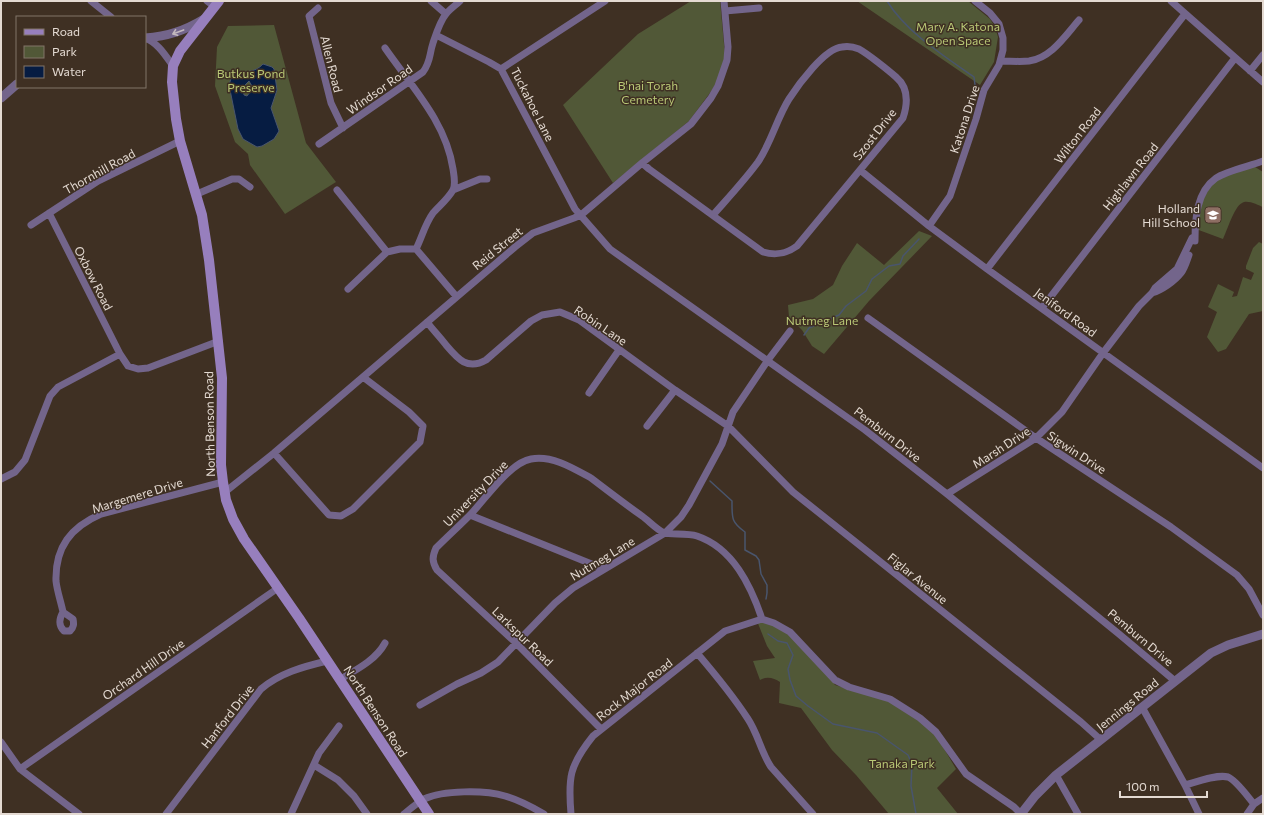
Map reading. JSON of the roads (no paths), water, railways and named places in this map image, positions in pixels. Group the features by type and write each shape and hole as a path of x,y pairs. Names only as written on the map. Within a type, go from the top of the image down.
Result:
{"main road":[{"path":"173,66 180,51 208,16 214,3"},
{"name":"North Benson Road","path":"173,66 172,82 180,141 197,194 205,231 219,341 222,378 221,440 223,482 224,492 230,511 244,539 429,814"}],"street":[{"path":"91,1 110,16"},
{"path":"431,1 446,14"},
{"name":"Windsor Road","path":"319,144 423,72 428,66 436,35 446,14 460,1"},
{"name":"Tuckahoe Lane","path":"581,215 576,209 501,70 604,1"},
{"name":"Reid Street","path":"224,492 274,453 363,378 456,296 533,233 581,215 691,124 706,105 718,86 724,70 727,56 724,1"},
{"name":"Katona Drive","path":"929,226 950,196 976,119 984,90 1001,61 1004,44 1001,30 985,4 975,1"},
{"path":"1171,1 1263,82"},
{"name":"Allen Road","path":"318,8 309,16 331,103 343,128"},
{"path":"725,11 759,8"},
{"name":"Wilton Road","path":"987,269 1185,14"},
{"path":"146,38 162,37 189,28 208,16"},
{"path":"1001,61 1030,61 1042,57 1056,46 1079,20"},
{"path":"436,35 489,62 501,70"},
{"path":"146,38 158,47 173,66"},
{"name":"Szost Drive","path":"642,163 648,169 762,252 782,254 791,251 798,246 903,118 907,108 907,98 906,92 897,77 859,49 849,46 831,50 818,62 789,100 759,161 713,215"},
{"path":"386,48 440,127 450,152 455,180 452,190 432,214 416,249"},
{"path":"1250,71 1263,55"},
{"name":"Highlawn Road","path":"1042,308 1235,58"},
{"path":"1,98 16,85"},
{"name":"Thornhill Road","path":"31,225 98,181 180,141"},
{"name":"Marsh Drive","path":"947,494 1036,438 1062,412 1103,353 1139,306 1155,288 1177,269 1192,238 1194,237 1196,217 1203,192 1215,178 1263,161"},
{"name":"Jeniford Road","path":"860,170 929,226 987,269 1263,468"},
{"path":"197,194 232,179 240,180 250,187"},
{"path":"452,190 480,179 487,179"},
{"path":"337,190 387,252"},
{"name":"Oxbow Road","path":"49,213 120,354 128,366 143,369 219,341"},
{"name":"Pemburn Drive","path":"581,215 610,249 618,256 768,360 865,430 947,494 1175,681"},
{"path":"348,289 387,252 400,248 416,249 456,296"},
{"name":"Robin Lane","path":"427,322 458,359 467,363 477,363 486,360 536,318 556,312 564,313 579,320 674,390 728,426"},
{"name":"Sigwin Drive","path":"868,318 1036,438 1171,528 1236,575 1249,589 1263,615"},
{"name":"Nutmeg Lane","path":"420,705 457,684 490,668 498,662 555,603 567,593 604,568 665,533 677,521 689,505 722,444 733,412 768,360 790,331"},
{"path":"589,392 619,350"},
{"path":"1,479 15,472 25,460 50,396 58,386 120,354"},
{"path":"274,453 329,515 341,516 353,509 420,442 423,426 409,412 363,378"},
{"path":"647,426 674,390"},
{"name":"Figlar Avenue","path":"728,426 793,492 1081,722 1101,740"},
{"name":"University Drive","path":"433,558 436,548 470,515 514,467 524,461 537,458 555,461 585,475 665,533"},
{"name":"Margemere Drive","path":"63,612 56,582 57,560 63,545 76,528 101,514 223,482"},
{"path":"470,515 604,568"},
{"path":"665,533 681,533 696,536 705,539 723,552 736,564 754,595 762,619 774,623 790,632 835,680 849,687 890,699 920,718 936,732 966,774 1014,807 1021,814"},
{"name":"Larkspur Road","path":"433,558 433,563 437,570 516,643 601,729"},
{"name":"Orchard Hill Drive","path":"20,769 278,588"},
{"name":"Rock Major Road","path":"571,814 569,788 571,773 580,752 593,736 724,631 762,619"},
{"name":"Jennings Road","path":"1021,814 1035,796 1056,775 1211,653 1220,648 1263,634"},
{"path":"339,680 373,657 385,643"},
{"path":"697,653 726,688 749,721 771,767 813,814"},
{"name":"Hanford Drive","path":"166,814 261,690 269,682 295,669 327,661"},
{"path":"1142,707 1185,785 1199,814"},
{"path":"291,814 319,753 339,726"},
{"path":"1,742 20,769 79,814"},
{"path":"314,765 338,780 354,796 367,814"},
{"path":"1056,775 1078,814"},
{"path":"1185,785 1219,777 1229,777 1254,804"},
{"path":"404,814 420,801 431,796 445,793 468,792 504,796 527,805 544,814"},
{"path":"1247,814 1254,804 1263,798"}],"water":[{"path":"263,64 274,69 277,90 271,108 279,131 274,139 262,146 257,147 243,139 238,129 229,85 233,72 249,71 260,67","holes":["249,81 253,88 247,96 244,95 243,87"]}],"waterway":[{"path":"887,1 904,23 926,43 974,77 975,85"},
{"path":"804,335 809,328 839,315 846,306 866,291 872,279 889,266 900,264 903,256 919,239"},
{"path":"710,481 732,501 733,519 745,532 745,550 756,556 759,560 761,574 767,585 766,599"},
{"path":"768,634 778,641 787,643 793,655 788,669 790,680 796,696 833,724 877,733 908,755 912,764 911,786 916,814"}],"place":[{"name":"Holland Hill School","path":"1213,215"}],"park label":[{"name":"Mary A. Katona Open Space","path":"958,33"},
{"name":"Butkus Pond Preserve","path":"251,80"},
{"name":"B'nai Torah Cemetery","path":"648,92"},
{"name":"Tanaka Park","path":"902,763"}]}
